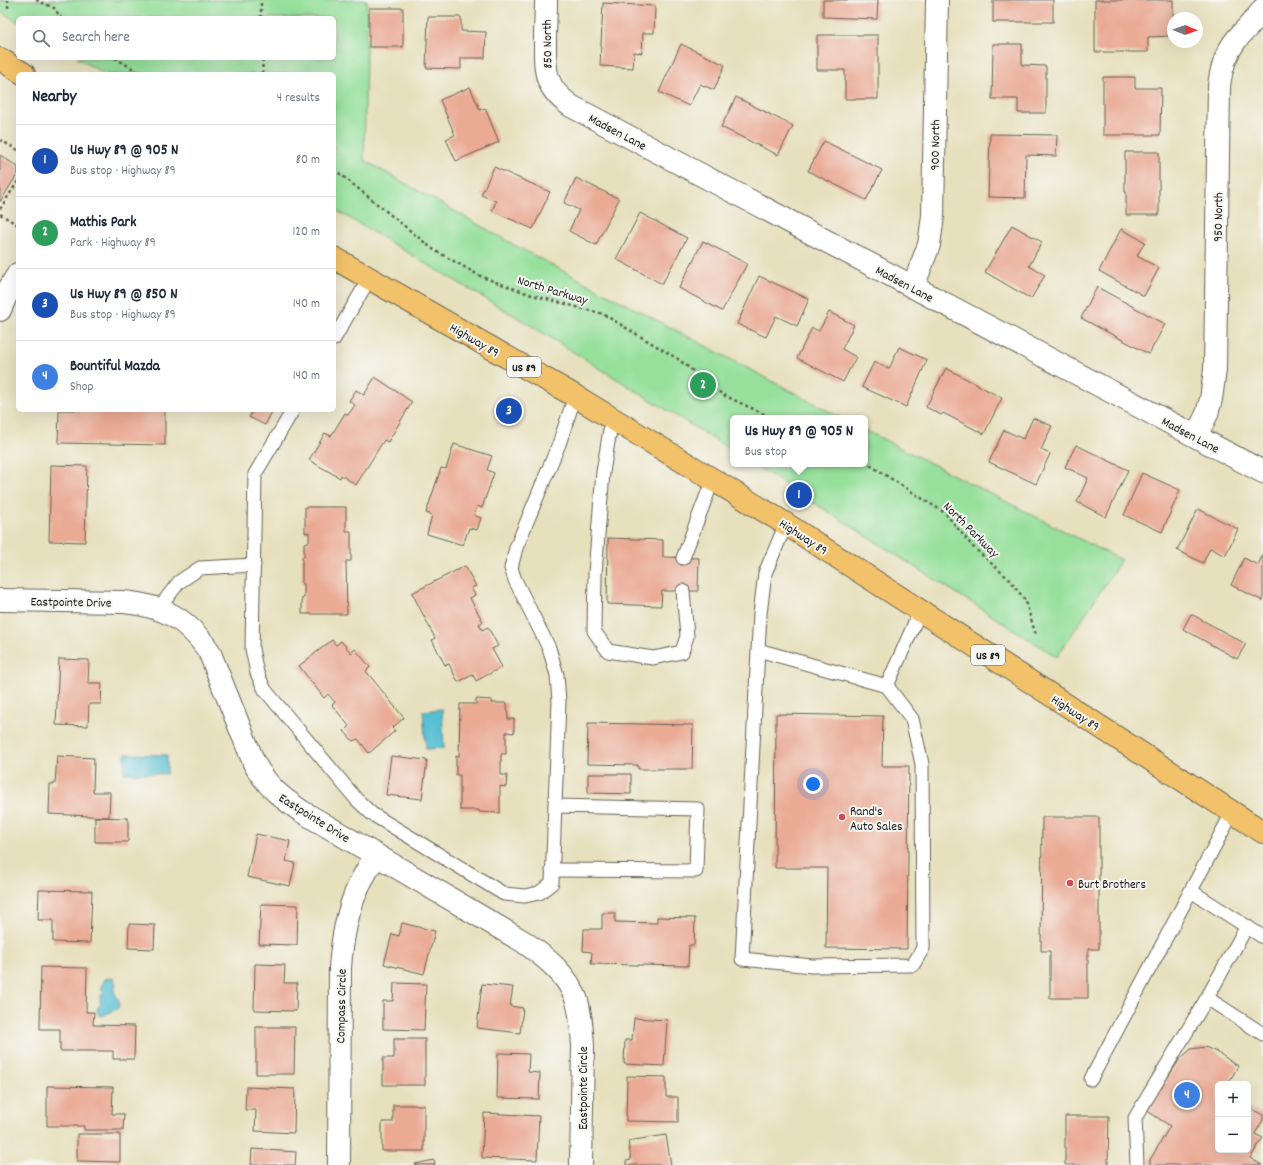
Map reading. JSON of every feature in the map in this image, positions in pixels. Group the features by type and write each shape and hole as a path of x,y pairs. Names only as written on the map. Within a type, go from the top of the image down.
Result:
{"main road":[{"path":"0,59 21,72"},
{"name":"Highway 89","path":"336,259 575,396 786,524 1263,832"}],"street":[{"name":"850 North","path":"546,0 545,68 552,87"},
{"name":"900 North","path":"913,287 929,244 933,216 937,0"},
{"name":"950 North","path":"1196,436 1207,414 1211,399 1215,370 1218,86 1220,72 1224,60 1236,40 1263,8"},
{"name":"Madsen Lane","path":"552,87 560,98 571,106 1263,472"},
{"path":"0,310 9,282"},
{"name":"Eastpointe Drive","path":"0,600 142,603 159,608 175,616 199,637 208,651 254,763 262,777 273,790 301,810 524,942 555,966 571,987 576,998 579,1011"},
{"name":"Compass Circle","path":"339,1165 340,968 342,949 353,899 359,884 376,855"},
{"name":"Eastpointe Circle","path":"579,1011 583,1046 582,1165"}],"lane":[{"path":"336,336 369,278"},
{"path":"291,412 255,474 252,649 253,660 257,673 265,690 357,800 372,814 504,894 525,896 539,893 552,883 558,702 557,675 549,648 511,568 516,548 559,444 575,396"},
{"path":"612,418 603,472 595,574 594,630 608,651 653,658 682,652 687,636 683,591"},
{"path":"683,558 713,479"},
{"path":"758,650 887,686 912,719 922,764 923,948 913,965 812,966 742,959 758,650 760,614 765,573 786,524"},
{"path":"159,608 179,582 200,568 254,564"},
{"path":"887,686 920,611"},
{"path":"552,870 696,871 698,809 555,806"},
{"path":"1091,1079 1232,813"},
{"path":"1191,891 1263,937"},
{"path":"1136,1165 1135,1118 1207,998 1247,926"},
{"path":"1207,998 1263,1034"}],"path":[{"path":"8,0 8,8"},
{"path":"36,0 54,8 60,16"},
{"path":"261,0 261,16"},
{"path":"118,60 139,72"},
{"path":"262,72 263,60"},
{"path":"0,140 16,149"},
{"name":"North Parkway","path":"336,171 434,250 482,277 532,295 603,314 678,359 723,395 766,415"},
{"path":"0,209 16,184"},
{"path":"0,214 16,224"},
{"name":"North Parkway","path":"868,464 946,513 973,547 1010,580 1025,600 1036,635"}],"green space":[{"path":"0,0 367,0 364,160 518,247 836,415 730,415 730,449 530,325 336,210 336,72 101,72 80,60 336,60 336,16 16,16 16,21 0,11"},
{"path":"868,432 1121,560 1057,657 758,467 868,467"}],"water":[{"path":"442,709 444,748 426,749 423,711"},
{"path":"125,754 167,755 167,774 124,773"},
{"path":"105,979 114,979 116,984 114,992 119,1000 119,1005 117,1009 102,1016 99,1015 97,1010 101,1005 100,998 104,992 101,986"}],"building":[{"path":"823,0 878,0 877,19 823,17"},
{"path":"993,0 1053,0 1053,22 993,22"},
{"path":"1095,0 1173,0 1173,12 1167,12 1167,36 1148,37 1148,52 1095,52"},
{"path":"603,3 655,6 654,33 643,33 642,53 634,52 633,68 600,66"},
{"path":"369,8 403,8 403,47 369,47"},
{"path":"428,17 461,17 461,31 486,32 485,58 461,58 461,69 426,68"},
{"path":"817,35 878,35 878,99 845,99 845,70 817,70"},
{"path":"681,44 725,65 714,90 700,84 689,106 659,92"},
{"path":"993,44 1022,44 1022,65 1046,66 1046,113 1018,113 1018,99 992,99"},
{"path":"1103,77 1135,77 1135,88 1161,88 1160,135 1103,135"},
{"path":"470,87 480,110 485,108 499,142 456,161 446,139 455,135 440,100"},
{"path":"736,97 793,126 778,155 721,127"},
{"path":"990,134 1057,135 1056,156 1026,155 1025,198 988,197"},
{"path":"824,141 882,170 866,200 808,171"},
{"path":"1125,152 1159,152 1159,215 1126,215"},
{"path":"0,155 16,166 16,176 0,202"},
{"path":"494,167 550,192 533,229 492,211 496,201 481,195"},
{"path":"576,178 619,199 596,245 569,231 579,210 564,203"},
{"path":"640,213 687,238 662,284 616,259"},
{"path":"1012,225 1042,242 1029,266 1045,275 1031,299 985,272"},
{"path":"1121,229 1145,242 1137,256 1159,268 1144,296 1099,271"},
{"path":"703,241 747,264 722,311 679,288"},
{"path":"759,276 809,299 797,326 776,316 766,337 737,324"},
{"path":"1097,287 1165,324 1149,354 1081,318"},
{"path":"829,312 854,325 842,349 856,357 843,382 797,358 812,328 819,331"},
{"path":"899,347 927,360 906,407 862,387 874,362 889,369"},
{"path":"946,368 1002,398 984,434 943,413 941,415 926,407"},
{"path":"375,377 412,402 388,442 384,440 356,485 341,475 340,478 309,460 325,433 331,436 345,413 348,415 355,405 349,401 356,390 364,395"},
{"path":"59,412 165,412 165,445 58,443"},
{"path":"252,412 272,412 265,425 249,417"},
{"path":"1033,418 1052,426 1041,450 1050,454 1036,484 989,462 1004,430 1023,439"},
{"path":"454,444 492,456 487,470 494,473 482,508 477,506 474,515 481,518 477,530 469,528 463,545 427,534 432,515 426,513 441,468 446,469"},
{"path":"1076,445 1128,470 1106,517 1077,502 1088,478 1065,467"},
{"path":"51,465 87,466 85,542 49,541"},
{"path":"1142,473 1180,490 1162,532 1124,515"},
{"path":"305,507 346,507 346,531 351,531 351,561 346,561 347,614 302,614 304,584 302,584 302,557 304,557 304,543 309,542 309,532 305,533"},
{"path":"1198,509 1238,529 1225,556 1210,548 1203,563 1177,550"},
{"path":"608,538 663,540 663,557 699,558 698,591 662,591 661,606 607,604"},
{"path":"1263,554 1263,601 1231,585 1244,558 1258,565"},
{"path":"465,566 476,586 471,588 475,595 470,598 483,622 479,624 482,630 488,627 498,646 492,649 502,667 476,681 473,675 458,682 449,664 445,665 432,640 435,638 412,593"},
{"path":"1191,614 1246,644 1237,659 1183,629"},
{"path":"332,640 336,645 341,641 351,653 355,649 370,667 366,671 404,718 392,728 395,731 369,753 358,739 353,741 344,731 349,726 332,705 335,702 328,694 324,698 299,666"},
{"path":"59,659 89,660 88,683 102,683 101,704 89,704 88,726 56,725"},
{"path":"476,699 492,700 492,703 507,703 508,719 514,719 514,733 506,732 506,754 501,754 501,775 507,775 506,787 500,786 500,813 479,812 479,810 460,810 460,775 456,775 456,756 459,756 460,704 476,704"},
{"name":"Rand's Auto Sales","path":"776,714 883,716 882,766 909,766 907,949 826,948 827,868 775,868"},
{"path":"588,723 693,725 692,769 638,769 638,765 587,764"},
{"path":"57,756 94,758 93,792 110,792 109,817 49,814 50,784 55,784"},
{"path":"391,756 427,760 422,799 386,795"},
{"path":"588,774 631,774 631,794 588,793"},
{"path":"95,817 128,818 128,842 95,842"},
{"name":"Burt Brothers","path":"1042,817 1099,817 1099,949 1088,949 1088,998 1050,998 1050,951 1041,951"},
{"path":"256,834 290,841 286,861 295,863 290,886 247,877"},
{"path":"39,890 92,891 90,943 53,942 53,920 38,920"},
{"path":"261,904 298,905 297,945 259,944"},
{"path":"602,913 615,913 615,922 657,923 657,917 695,918 694,945 689,945 688,966 591,964 592,952 583,951 584,929 602,929"},
{"path":"402,923 435,931 424,974 384,964 392,934 399,936"},
{"path":"129,924 155,925 154,949 128,948"},
{"path":"255,964 285,965 284,983 297,983 296,1011 254,1010"},
{"path":"41,967 87,968 86,1012 94,1012 93,1025 135,1026 134,1059 113,1059 113,1051 60,1051 60,1029 40,1029"},
{"path":"394,983 426,984 424,1030 383,1029 383,1001 393,1001"},
{"path":"482,984 513,987 510,1006 523,1008 520,1033 477,1028"},
{"path":"634,1018 667,1020 664,1066 624,1064 625,1040 632,1040"},
{"path":"256,1027 295,1027 294,1074 256,1074"},
{"path":"394,1039 425,1039 425,1085 383,1085 383,1058 394,1058"},
{"path":"1205,1047 1217,1052 1238,1066 1230,1081 1215,1081 1215,1153 1251,1153 1251,1109 1263,1115 1263,1120 1255,1134 1263,1138 1250,1158 1262,1165 1150,1165 1150,1160 1170,1126 1146,1110 1180,1059 1191,1049"},
{"path":"498,1053 529,1054 528,1072 540,1073 539,1099 497,1098"},
{"path":"627,1076 666,1077 666,1097 678,1097 678,1122 626,1121"},
{"path":"47,1086 113,1087 112,1114 124,1114 123,1130 84,1130 84,1126 47,1126"},
{"path":"246,1087 295,1089 294,1133 255,1131 256,1110 245,1110"},
{"path":"393,1105 424,1105 424,1151 382,1151 382,1122 393,1122"},
{"path":"484,1113 539,1116 537,1160 482,1158"},
{"path":"1065,1116 1109,1116 1108,1165 1065,1165"},
{"path":"77,1134 120,1134 120,1162 77,1161"},
{"path":"666,1135 671,1165 626,1165 626,1161 631,1160 628,1141"},
{"path":"252,1149 296,1152 295,1165 251,1165"},
{"path":"434,1160 435,1165 415,1164"}],"place":[{"name":"Mathis Park","path":"703,385"},
{"name":"Us Hwy 89 @ 850 N","path":"509,411"},
{"name":"Us Hwy 89 @ 905 N","path":"799,495"},
{"name":"Rand's Auto Sales","path":"842,817"},
{"name":"Burt Brothers","path":"1070,883"},
{"name":"Bountiful Mazda","path":"1187,1095"}]}
